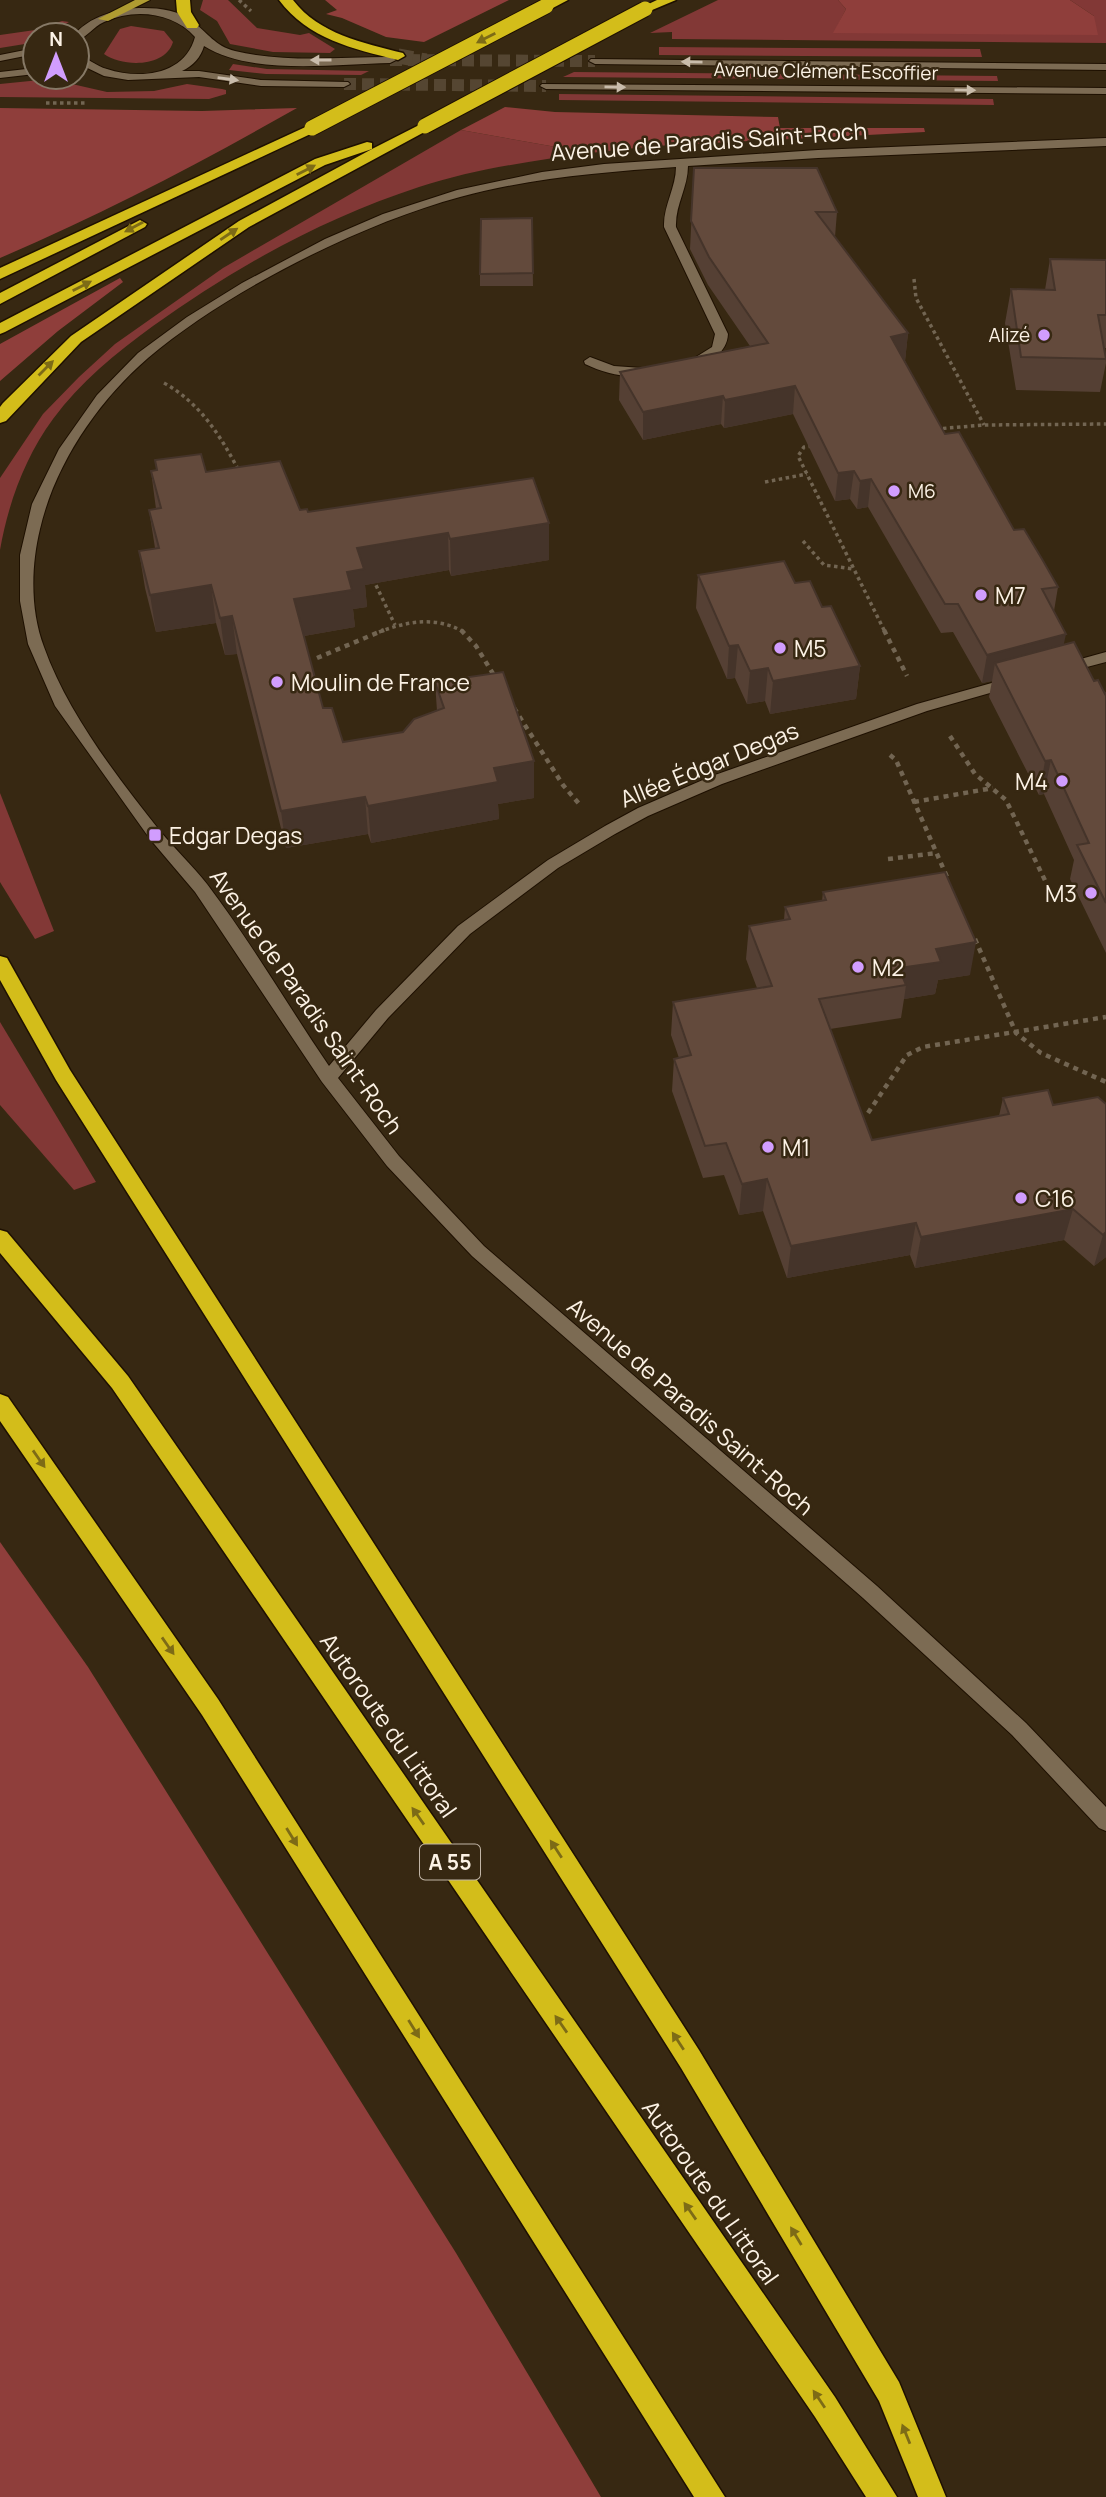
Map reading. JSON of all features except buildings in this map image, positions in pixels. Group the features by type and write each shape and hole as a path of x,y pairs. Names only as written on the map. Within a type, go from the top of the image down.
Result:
{"highway":[{"path":"183,0 184,12 196,31"},
{"path":"286,0 313,27 394,58"},
{"path":"0,274 257,155 561,0"},
{"path":"0,418 76,339 244,224 645,9 669,0"},
{"path":"0,329 320,162 425,125"},
{"path":"0,299 174,205 257,155"},
{"path":"0,963 63,1075 691,2059 889,2392 932,2497"},
{"name":"Autoroute du Littoral","path":"0,1238 120,1382 817,2395 883,2497"},
{"path":"0,1403 210,1707 711,2497"}],"main road":[{"path":"104,19 144,0"}],"street":[{"path":"91,25 104,19 143,12 171,16 221,50 252,58 394,58"},
{"path":"160,75 193,59 201,48 196,31"},
{"path":"0,58 21,54"},
{"name":"Avenue Clément Escoffier","path":"595,61 1106,66"},
{"path":"91,68 98,73"},
{"path":"91,72 139,78 199,74 261,83 344,84"},
{"path":"0,75 21,73"},
{"name":"Avenue Clément Escoffier","path":"546,86 1106,91"},
{"name":"Avenue de Paradis Saint-Roch","path":"1106,142 852,152 604,168 542,176 457,194 387,217 329,242 246,286 192,320 143,356 102,398 66,449 39,504 27,555 27,601 35,644 62,706 155,835 201,888 328,1078 394,1161 478,1251 870,1592 1019,1729 1106,1821"},
{"path":"681,365 711,356 721,347 723,335 670,227 668,217 682,182 682,163"},
{"path":"590,361 624,373 656,370"},
{"path":"1054,671 1106,657"},
{"name":"Allée Édgar Degas","path":"328,1078 382,1014 464,930 553,864 610,830 643,812 717,780 922,707 1027,678"}],"path":[{"path":"914,279 916,298 984,425"},
{"path":"127,372 174,388 198,408 226,446 244,480"},
{"path":"935,429 984,425 1106,424"},
{"path":"814,445 804,447 798,456 913,687"},
{"path":"765,482 807,474"},
{"path":"803,541 824,565 854,569"},
{"path":"370,571 395,625"},
{"path":"317,658 395,625 420,621 443,623 463,631 501,686"},
{"path":"508,697 563,785 577,802 610,830"},
{"path":"861,729 896,761 947,877"},
{"path":"948,734 975,774 1006,800 1056,903"},
{"path":"915,802 993,788"},
{"path":"888,859 937,853"},
{"path":"974,937 1016,1034 1041,1053 1106,1082"},
{"path":"868,1113 906,1055 923,1047 1016,1034 1106,1017"}],"shaded area":[{"path":"203,0 228,0 257,28 300,35 309,33 335,49 330,53 273,52 230,44 217,21 200,10"},
{"path":"325,0 509,0 424,42 386,37 326,14 337,10"},
{"path":"718,0 838,0 846,9 834,33 1094,16 1070,0 1106,0 1106,43 672,39 672,32 650,33"},
{"path":"838,0 1070,0 1094,16 1098,35 833,33 846,9"},
{"path":"131,26 164,31 173,42 161,57 142,63 121,61 104,54 120,29"},
{"path":"21,32 21,45 0,48 0,35"},
{"path":"659,47 980,49 982,57 659,55"},
{"path":"233,64 267,69 369,71 361,75 266,74 229,70"},
{"path":"574,72 997,76 998,81 563,77"},
{"path":"21,82 21,91 91,91 91,88 107,92 154,91 187,84 226,90 226,94 209,99 0,97 0,84"},
{"path":"559,94 993,99 994,105 559,100"},
{"path":"505,107 555,112 778,117 780,128 924,128 925,132 654,146 590,153 461,130"},
{"path":"0,108 202,111 297,108 151,187 0,258"},
{"path":"461,130 590,153 482,170 384,199 281,246 184,304 99,369 53,419 34,449 19,482 0,550 0,478 43,414 115,344 223,268"},
{"path":"120,278 123,282 58,331 0,381 0,344"},
{"path":"0,793 54,931 35,939 0,882"},
{"path":"0,1022 96,1182 74,1190 0,1105"},
{"path":"0,1542 88,1667 456,2253 601,2497 0,2497"}],"tunnel":[{"path":"398,56 426,61"},
{"path":"390,60 595,61"},
{"path":"344,84 546,86"}],"place":[{"name":"Alizé","path":"1044,335"},
{"name":"M6","path":"894,491"},
{"name":"M7","path":"981,595"},
{"name":"M5","path":"780,648"},
{"name":"Moulin de France","path":"277,682"},
{"name":"M4","path":"1062,781"},
{"name":"Edgar Degas","path":"155,835"},
{"name":"M3","path":"1091,893"},
{"name":"M2","path":"858,967"},
{"name":"M1","path":"768,1147"},
{"name":"C16","path":"1021,1198"}]}
